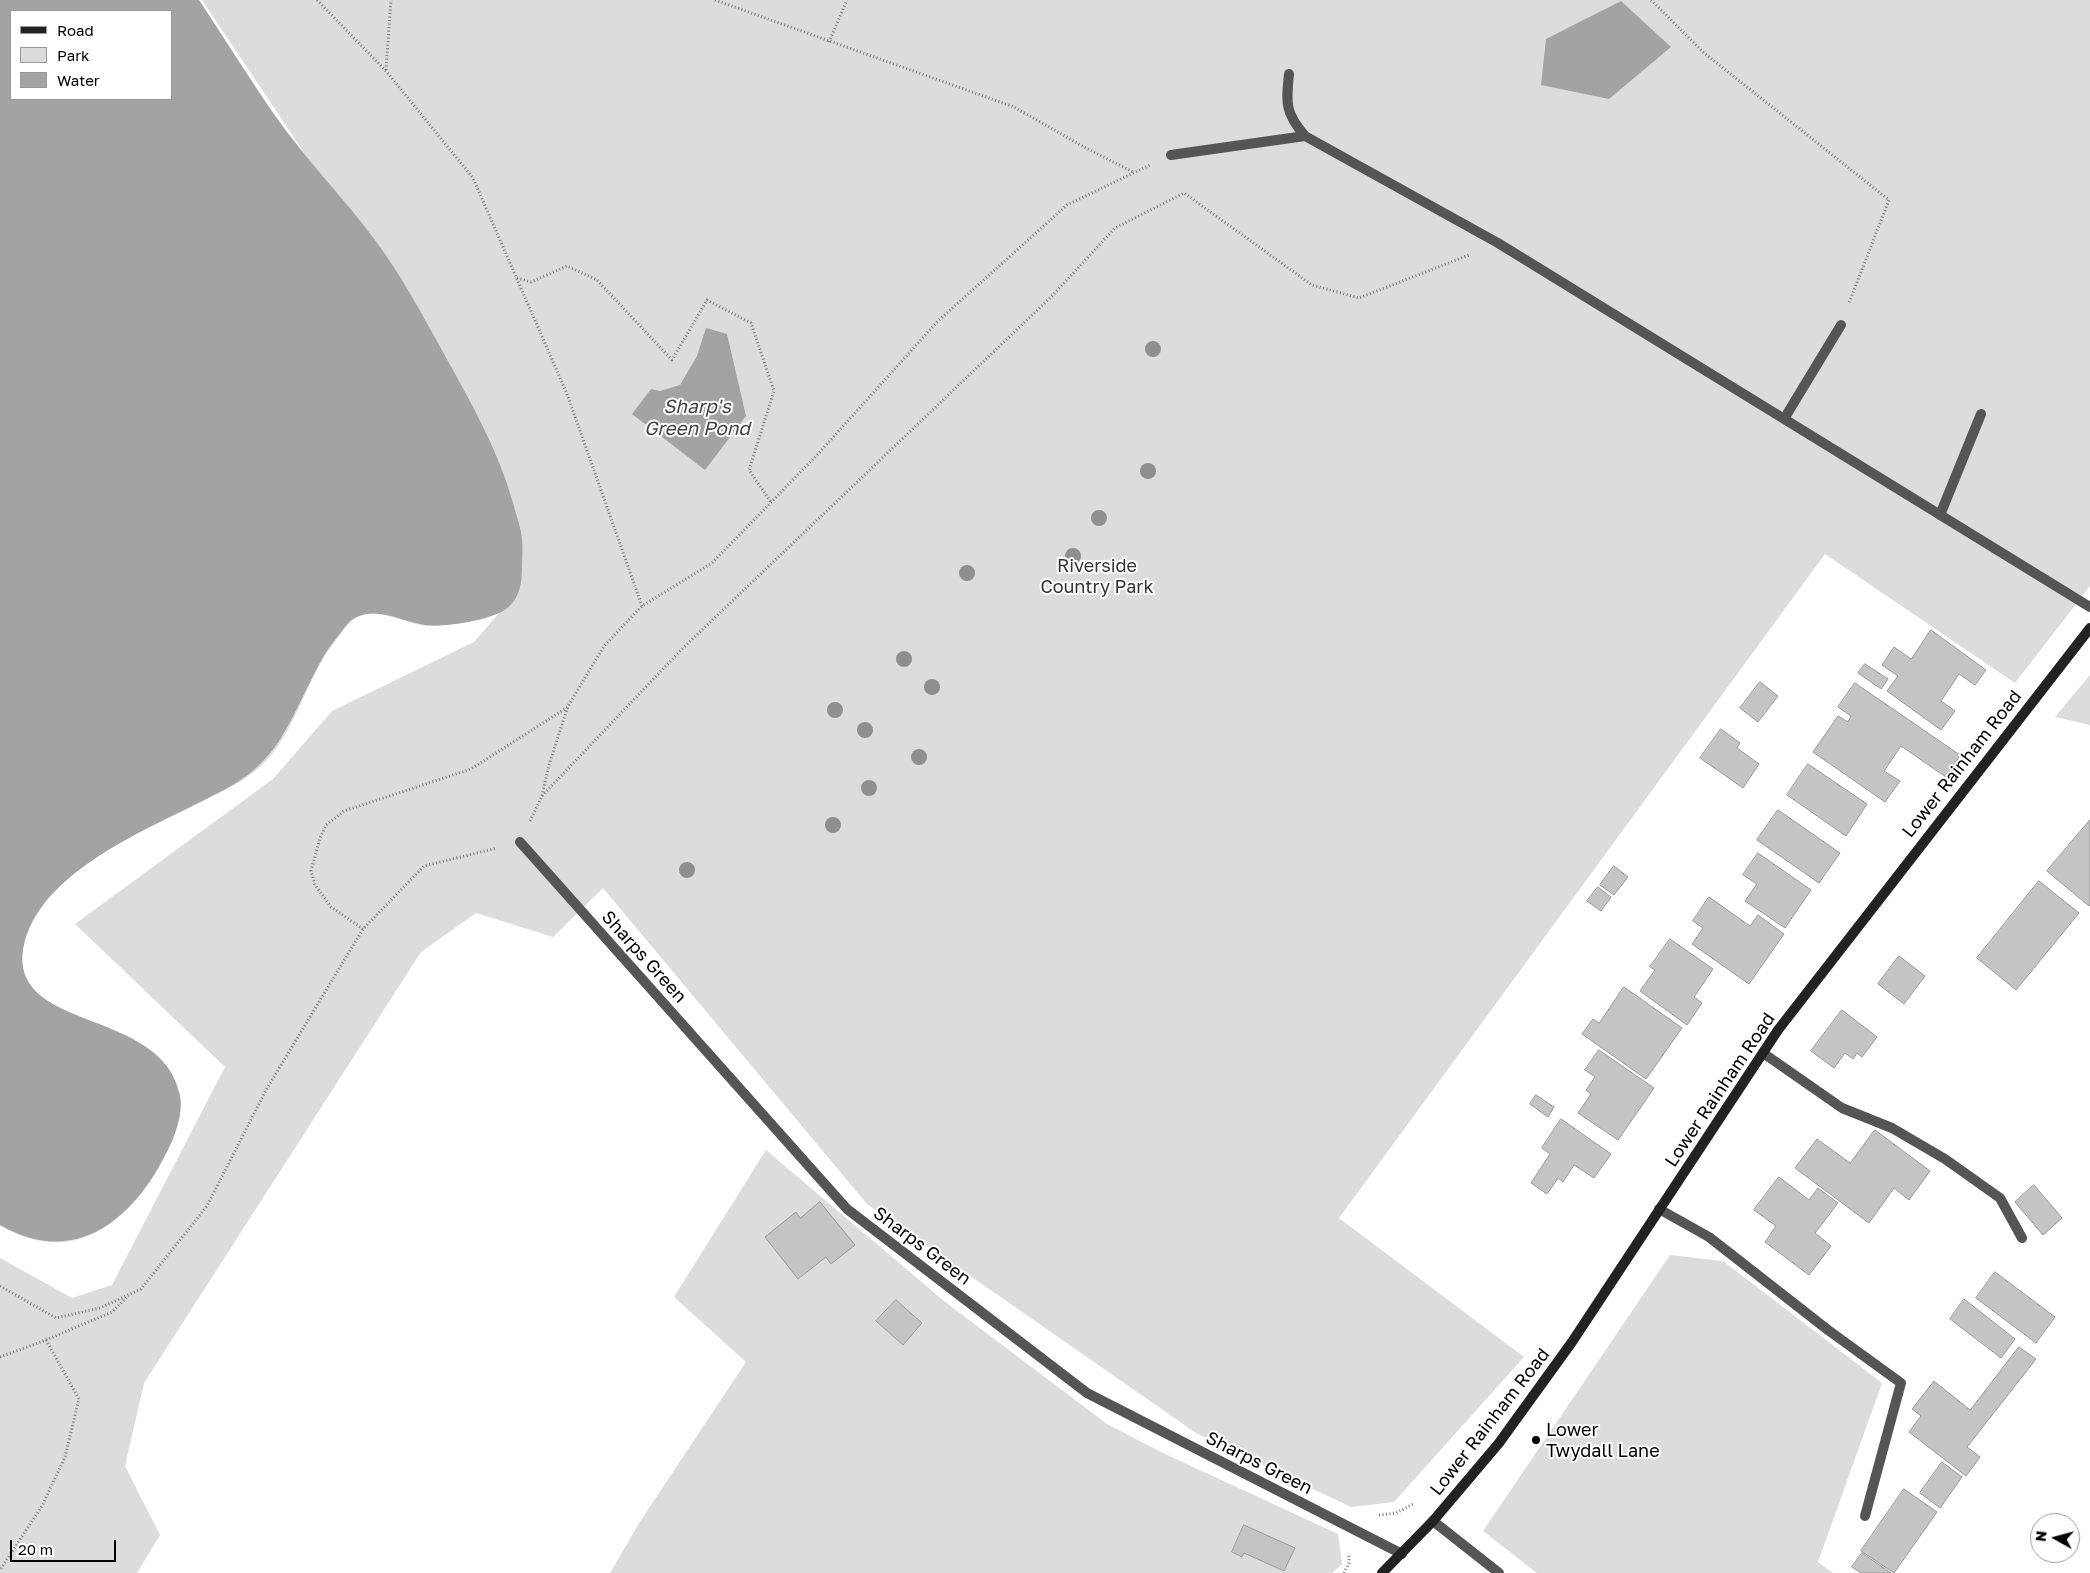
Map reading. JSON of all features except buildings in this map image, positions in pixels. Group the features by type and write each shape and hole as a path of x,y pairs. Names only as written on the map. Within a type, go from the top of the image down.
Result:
{"main road":[{"name":"Lower Rainham Road","path":"1382,1573 1433,1520 1499,1443 1572,1342 1763,1053 1840,948 2090,628"}],"street":[{"path":"1289,74 1287,98 1291,120 1305,136 1498,244 2090,608"},
{"path":"1171,155 1305,136"},
{"path":"1784,419 1841,325"},
{"path":"1940,515 1981,414"},
{"name":"Sharps Green","path":"520,842 847,1209 1087,1393 1402,1554"},
{"path":"1763,1053 1842,1108 1892,1128 1945,1159 2000,1198 2022,1238"},
{"path":"1659,1209 1709,1237 1828,1330 1901,1383 1865,1516"},
{"path":"1433,1520 1499,1573"}],"path":[{"path":"317,0 386,71 474,178 567,394 642,606"},
{"path":"386,71 391,0"},
{"path":"0,1287 56,1318 100,1308 141,1289 207,1206 266,1090 363,929 424,866 520,842 542,796 549,765 568,706 604,646 642,606 712,563 938,321 1067,205 1134,173 1014,107 715,0"},
{"path":"829,42 847,0"},
{"path":"1650,0 1703,52 1889,200 1841,325"},
{"path":"542,796 682,649 1051,297 1115,228 1184,193 1312,285 1359,298 1498,244"},
{"path":"517,278 531,282 567,266 586,273 597,280 672,360 707,300 751,323 774,391 749,470 771,502"},
{"path":"363,929 331,907 315,885 311,871 320,838 326,825 344,811 471,769 568,706"},
{"path":"0,1357 112,1312 132,1293"},
{"path":"0,1570 42,1506 65,1457 80,1398 46,1340"}],"green space":[{"name":"Riverside Country Park","path":"0,0 199,0 278,120 305,154 202,0 2090,0 2090,586 2015,683 1825,554 1339,1218 1524,1357 1394,1502 1351,1507 1196,1433 867,1204 603,888 553,937 476,913 421,952 144,1383 125,1466 160,1535 137,1573 0,1573 0,1258 72,1298 112,1285 225,1067 75,924 273,779 332,711 474,642 499,613 466,621 432,626 374,613 364,614 353,619 328,650 284,736 274,752 261,766 235,784 125,840 97,857 72,875 50,896 34,921 23,949 24,975 37,994 60,1008 117,1033 145,1048 167,1069 180,1097 181,1105 176,1130 170,1147 162,1161 148,1184 132,1204 114,1221 94,1233 73,1241 51,1242 26,1237 0,1225"},
{"path":"2090,675 2090,725 2055,717"},
{"path":"766,1150 944,1301 1107,1424 1163,1453 1338,1534 1342,1564 1332,1573 610,1573 641,1520 746,1362 674,1297","holes":["796,1213 826,1257 798,1279 765,1237","896,1300 922,1323 903,1344 877,1321","1244,1525 1295,1548 1284,1571 1244,1553 1242,1557 1232,1552"]},
{"path":"1670,1255 1723,1261 1882,1383 1818,1562 1833,1573 1537,1573 1483,1531"}],"water":[{"path":"0,0 199,0 256,88 288,133 385,253 453,370 491,444 507,483 521,534 521,584 511,605 499,613 479,620 433,626 380,614 362,615 353,619 323,657 282,736 264,761 252,772 220,792 136,834 107,851 79,870 55,891 37,914 25,940 24,970 36,992 58,1007 116,1031 145,1046 167,1066 180,1095 181,1104 172,1140 160,1165 146,1187 130,1206 112,1222 93,1233 72,1240 49,1241 25,1236 0,1225"},
{"path":"1621,1 1671,47 1609,99 1541,85 1546,39"},
{"name":"Sharp's Green Pond","path":"706,328 727,334 746,416 705,470 632,414 651,389 660,391 680,385 697,356"}],"place":[{"name":"Lower Twydall Lane","path":"1536,1440"}]}
